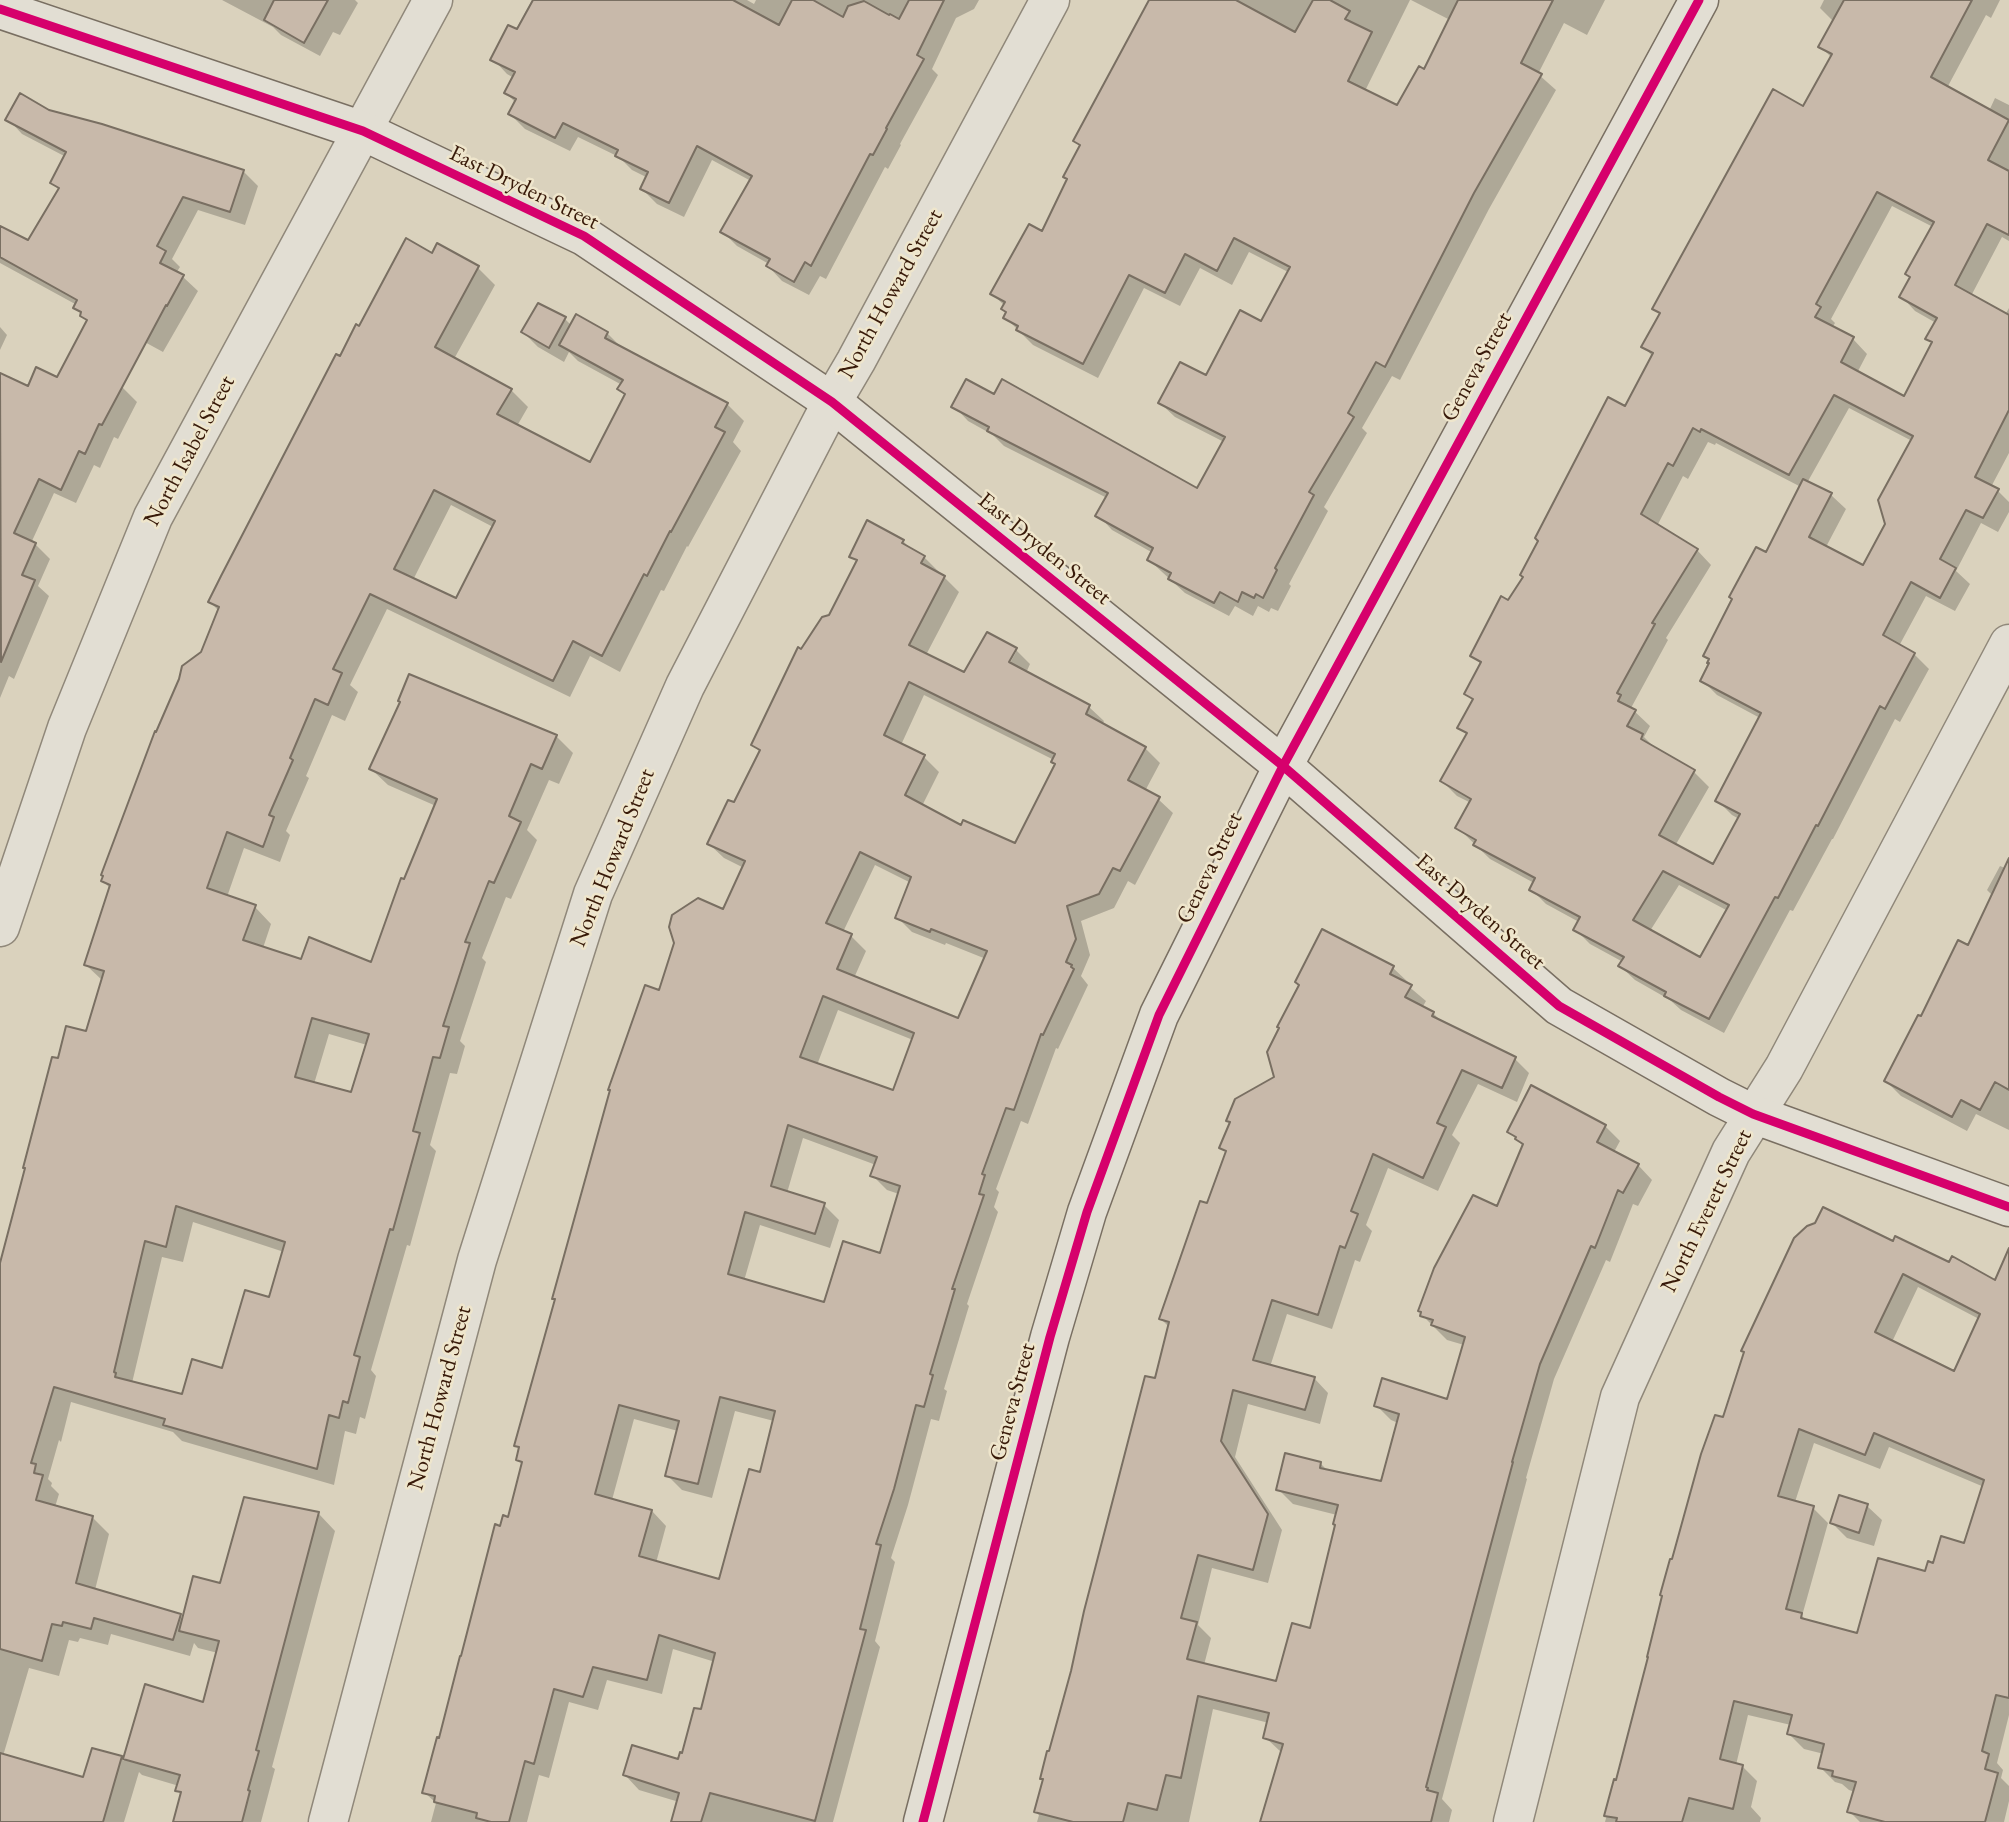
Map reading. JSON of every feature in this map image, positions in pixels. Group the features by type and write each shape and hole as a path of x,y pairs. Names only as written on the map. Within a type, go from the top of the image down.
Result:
{"street":[{"name":"North Isabel Street","path":"0,927 67,729 153,517 433,0"},
{"name":"North Howard Street","path":"328,1822 477,1259 593,894 685,686 832,402 1050,0"},
{"name":"Geneva Street","path":"923,1822 1049,1337 1087,1212 1159,1015 1283,766 1699,0"},
{"name":"East Dryden Street","path":"0,9 363,131 584,236 832,402 1283,766 1559,1006 1754,1114 2009,1207"},
{"name":"North Everett Street","path":"1513,1822 1620,1397 1731,1152 1784,1068 2009,644"}],"building":[{"path":"274,0 328,0 304,43 264,20"},
{"path":"533,0 733,0 779,25 792,0 813,0 843,17 848,6 864,1 899,19 909,0 944,0 917,55 924,59 887,129 873,155 870,154 811,266 805,262 794,282 766,266 770,259 720,232 752,176 697,146 669,203 640,189 648,172 615,156 618,150 563,123 555,138 508,114 516,99 504,93 515,72 490,60 508,25 517,29"},
{"path":"1149,0 1236,0 1295,32 1313,0 1330,0 1350,11 1345,19 1372,32 1348,81 1397,105 1419,66 1424,69 1458,0 1553,0 1521,63 1542,74 1474,193 1385,367 1376,362 1348,413 1354,417 1309,492 1314,495 1275,568 1277,570 1263,598 1256,594 1254,598 1242,592 1238,602 1220,592 1214,603 1168,579 1171,573 1147,560 1153,548 1095,516 1108,493 987,431 989,427 951,407 966,379 994,394 1002,379 1197,488 1225,437 1158,403 1180,362 1206,375 1240,310 1261,321 1290,267 1234,238 1217,271 1185,254 1165,293 1129,275 1083,364 1016,330 1018,326 1003,318 1006,312 1001,309 1005,302 990,294 1029,224 1042,231 1067,179 1063,177 1080,145 1073,141"},
{"path":"1844,0 1972,0 1931,77 2009,120 1988,160 2009,171 2009,235 1987,224 1955,285 2009,315 2009,410 1975,477 1999,489 1983,518 1966,510 1940,559 1956,568 1940,598 1911,582 1883,635 1915,653 1885,709 1880,706 1818,826 1816,825 1778,898 1775,897 1709,1019 1664,996 1666,992 1618,966 1624,957 1573,930 1580,917 1529,890 1535,878 1473,845 1476,840 1455,828 1471,799 1440,781 1467,733 1457,728 1473,699 1464,694 1481,662 1470,656 1501,596 1508,600 1523,577 1520,575 1538,541 1535,538 1608,397 1625,406 1653,353 1641,347 1660,313 1652,309 1773,89 1803,106 1832,54 1818,47","holes":["1877,192 1934,222 1905,274 1910,277 1899,297 1937,318 1925,339 1932,342 1904,396 1841,362 1854,337 1815,317 1821,307 1816,304","1834,395 1913,436 1878,500 1885,524 1863,565 1809,537 1832,493 1803,479 1766,552 1756,547 1729,597 1732,599 1703,656 1709,659 1709,663 1700,681 1761,713 1715,801 1740,814 1713,864 1659,835 1695,770 1641,739 1643,734 1627,726 1636,710 1618,701 1621,695 1617,693 1655,624 1652,623 1698,549 1641,514 1668,463 1673,466 1693,428 1700,432 1701,429 1789,475","1663,871 1729,905 1700,957 1633,920"]},
{"path":"20,93 49,110 102,124 244,170 230,212 183,197 157,246 166,251 160,263 184,275 102,425 99,424 85,454 79,451 61,490 39,479 14,533 36,543 22,575 35,580 1,662 0,373 28,386 36,367 57,377 87,320 80,316 81,312 73,308 77,300 0,257 0,226 28,240 59,188 50,183 66,152 5,120"},
{"path":"406,238 432,253 437,243 479,266 435,347 512,389 497,414 590,462 625,394 617,389 623,380 559,345 576,314 608,332 605,338 728,403 715,427 725,432 647,576 644,574 602,656 573,641 553,681 370,594 333,669 342,673 328,705 315,699 290,758 293,760 269,815 274,817 263,847 227,832 207,888 256,905 243,940 301,959 309,937 371,962 401,878 404,879 437,799 369,769 400,702 398,701 409,674 557,735 542,769 531,764 509,816 521,822 494,883 489,881 465,942 470,943 443,1026 449,1027 440,1058 433,1057 413,1131 420,1133 354,1355 360,1357 348,1403 343,1401 339,1418 329,1415 317,1469 163,1425 165,1419 54,1387 31,1463 36,1464 34,1473 43,1475 36,1500 93,1516 76,1583 181,1614 173,1640 94,1618 91,1629 63,1622 62,1626 52,1624 42,1661 0,1649 0,1263 52,1057 58,1058 66,1026 86,1031 104,971 84,965 110,885 101,881 101,875 155,731 179,679 182,666 201,652 219,607 208,602 221,576 336,354 340,356 356,324 359,326","holes":["434,490 495,521 456,598 394,569","312,1018 369,1034 351,1092 295,1077","176,1206 285,1242 269,1297 245,1290 222,1368 192,1359 182,1394 115,1377 114,1372 145,1241 166,1247"]},
{"path":"538,303 566,317 549,348 521,332"},
{"path":"867,520 904,540 902,543 925,556 921,563 945,576 909,645 964,672 987,632 1017,648 1009,662 1090,705 1086,714 1146,747 1128,780 1160,797 1120,871 1113,868 1099,894 1067,906 1076,939 1066,962 1074,969 1043,1035 1041,1034 1014,1110 1006,1108 982,1174 985,1175 979,1194 984,1195 952,1289 955,1289 930,1374 933,1375 924,1407 916,1405 876,1544 881,1545 860,1629 866,1630 815,1821 710,1793 701,1822 671,1822 679,1793 623,1775 632,1745 678,1759 694,1708 701,1709 715,1653 659,1635 647,1680 593,1667 583,1697 554,1689 534,1764 525,1761 509,1822 491,1822 476,1818 477,1813 434,1802 435,1796 422,1793 495,1524 500,1526 503,1515 508,1517 522,1462 516,1460 519,1447 514,1446 555,1299 552,1299 608,1090 645,985 659,990 674,943 669,927 672,915 698,898 723,909 745,861 707,844 728,800 734,802 760,750 751,745 798,647 801,649 822,617 829,615 857,560 849,557","holes":["909,682 1055,754 1051,762 1055,764 1015,843 963,820 961,825 905,795 925,755 884,735","860,852 911,877 895,918 987,951 958,1018 837,969 852,934 826,923","823,996 914,1033 893,1090 800,1057","788,1125 877,1157 870,1176 900,1186 880,1253 843,1241 824,1302 728,1274 745,1212 815,1234 825,1203 771,1186","720,1397 775,1411 760,1472 749,1469 719,1579 639,1556 652,1510 595,1494 619,1405 679,1421 665,1476 698,1484"]},
{"path":"2009,858 2009,1090 1995,1082 1980,1110 1961,1100 1952,1117 1884,1081 1918,1015 1921,1016 1958,940 1968,945"},
{"path":"1322,929 1394,966 1390,974 1412,985 1405,997 1434,1012 1432,1016 1516,1057 1502,1088 1462,1070 1437,1123 1446,1127 1423,1178 1373,1154 1351,1211 1358,1214 1345,1248 1340,1246 1318,1315 1272,1300 1253,1360 1315,1377 1305,1410 1233,1390 1221,1441 1268,1514 1253,1570 1198,1555 1181,1618 1197,1622 1187,1659 1276,1681 1292,1623 1310,1628 1338,1505 1276,1490 1285,1453 1321,1462 1320,1468 1381,1481 1399,1414 1374,1406 1382,1378 1447,1399 1465,1337 1431,1325 1433,1320 1420,1316 1421,1312 1418,1311 1434,1268 1473,1195 1497,1206 1523,1144 1507,1132 1531,1085 1606,1125 1597,1142 1639,1164 1623,1193 1618,1190 1595,1248 1591,1246 1540,1364 1426,1787 1427,1790 1438,1793 1431,1822 1260,1822 1283,1744 1263,1738 1269,1713 1198,1696 1181,1778 1166,1775 1157,1810 1128,1803 1123,1822 1073,1822 1034,1812 1047,1751 1071,1671 1145,1376 1155,1378 1169,1322 1159,1319 1200,1201 1207,1203 1226,1151 1219,1148 1230,1122 1226,1121 1235,1099 1274,1077 1267,1052 1299,985 1295,982"},
{"path":"1823,1207 1893,1241 1895,1236 1949,1262 1952,1256 1995,1280 2009,1248 2009,1698 1996,1695 1982,1751 1989,1754 1985,1769 1998,1773 1985,1822 1885,1822 1847,1812 1856,1782 1832,1776 1833,1771 1818,1768 1824,1744 1787,1734 1792,1715 1734,1701 1720,1759 1743,1765 1733,1809 1689,1798 1682,1822 1616,1822 1617,1818 1604,1816 1648,1657 1662,1596 1660,1595 1701,1454 1715,1415 1723,1417 1744,1352 1741,1351 1794,1238 1807,1226 1815,1223","holes":["1903,1274 1980,1314 1954,1371 1875,1332","1799,1429 1865,1455 1874,1433 1984,1480 1964,1543 1941,1536 1933,1563 1928,1561 1925,1571 1878,1558 1857,1633 1801,1618 1802,1613 1786,1609 1814,1506 1778,1496"]},
{"path":"1839,1495 1868,1504 1859,1533 1830,1523"},
{"path":"244,1497 319,1512 256,1750 259,1751 242,1822 173,1822 181,1792 175,1791 180,1775 123,1759 145,1684 203,1702 219,1641 179,1631 193,1576 220,1583"},
{"path":"92,1748 122,1756 103,1822 0,1822 0,1753 83,1777"}],"cycle path":[{"path":"923,1822 1050,1337 1087,1212 1159,1015 1283,766 1699,0"},
{"path":"0,9 363,131 584,236 832,402 1283,766 1559,1006 1753,1114 2009,1207"}]}
